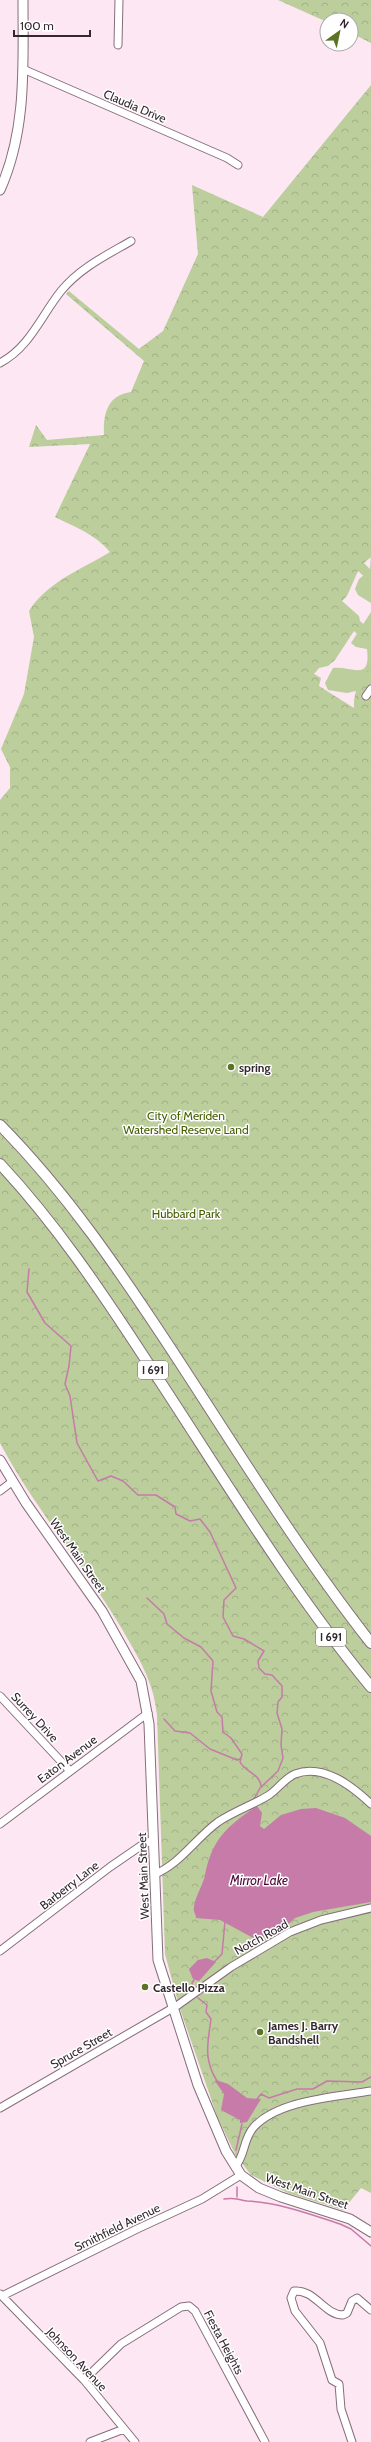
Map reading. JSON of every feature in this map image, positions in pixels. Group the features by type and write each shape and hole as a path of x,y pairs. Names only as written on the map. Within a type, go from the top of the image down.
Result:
{"highway":[{"path":"0,1116 24,1144 36,1163"},
{"name":"I 691","path":"0,1125 36,1163 108,1254 277,1510 371,1643"},
{"name":"I 691","path":"0,1164 44,1214 85,1268 301,1594 371,1687"}],"main road":[{"path":"0,190 10,168 18,136 23,69 23,0"},
{"name":"West Main Street","path":"0,1460 111,1625 141,1681 148,1713 158,1960 204,2103 235,2167 241,2174 269,2193 350,2218 371,2232"}],"street":[{"path":"118,45 119,0"},
{"name":"Claudia Drive","path":"23,69 227,158 238,165"},
{"path":"0,363 9,358 26,341 61,291 82,270 131,241"},
{"path":"366,696 371,689"},
{"path":"0,1491 13,1481"},
{"name":"Surrey Drive","path":"0,1696 70,1771"},
{"name":"Eaton Avenue","path":"0,1824 148,1713"},
{"path":"155,1874 169,1867 218,1822 264,1798 295,1774 312,1772 330,1775 346,1783 371,1804"},
{"name":"Barberry Lane","path":"0,1951 136,1848 154,1840"},
{"name":"Notch Road","path":"172,2007 231,1967 290,1932 316,1922 371,1908"},
{"name":"Spruce Street","path":"0,2108 172,2007"},
{"path":"235,2167 239,2161 249,2133 265,2117 296,2104 371,2091"},
{"name":"Smithfield Avenue","path":"1,2295 148,2223 202,2199 241,2174"},
{"path":"352,2442 341,2409 339,2384 332,2380 316,2336 295,2311 291,2298 294,2291 305,2292 332,2311 343,2315 347,2313 352,2301 357,2298 371,2310"},
{"name":"Johnson Avenue","path":"1,2295 84,2380 135,2442"},
{"name":"Fiesta Heights","path":"84,2380 121,2344 181,2307 188,2306 195,2311 265,2442"},
{"path":"90,2442 124,2429"}],"green space":[{"path":"278,0 371,0 371,43 359,37 359,12 319,12 319,18"},
{"name":"Hubbard Park","path":"371,85 371,557 364,563 371,570 371,583 358,571 347,596 342,601 359,616 360,621 371,631 371,648 354,631 335,660 328,666 319,668 314,674 321,678 319,686 354,708 356,692 360,681 371,668 371,2193 361,2188 343,2210 288,2193 251,2175 235,2154 217,2116 179,2006 165,1954 157,1715 153,1692 144,1670 122,1629 92,1582 28,1491 0,1443 0,800 10,788 10,767 1,749 24,694 34,637 29,611 55,584 110,552 98,540 55,517 90,444 29,447 36,425 47,440 104,435 104,420 108,407 117,397 131,392 144,361 66,294 69,291 139,349 163,331 198,254 192,185 263,217"},
{"path":"371,554 371,603 358,595 355,589 359,579 370,570"},
{"path":"371,612 371,699 356,691 347,693 328,690 325,683 333,668 359,670 366,666 368,659 367,649 356,647 351,643"}],"water":[{"name":"Mirror Lake","path":"257,1806 262,1813 260,1826 264,1829 281,1815 301,1809 316,1808 345,1818 371,1836 371,1902 313,1912 295,1918 282,1930 257,1940 220,1920 196,1918 194,1911 195,1903 212,1852 222,1834 237,1820"},
{"path":"207,1958 216,1962 199,1981 193,1979 189,1969 198,1960"},
{"path":"215,2081 228,2084 247,2098 261,2099 247,2122 240,2123 240,2120 221,2110 224,2094"}],"waterway":[{"path":"29,1269 27,1292 45,1323 71,1346 65,1384 70,1396 77,1443 98,1481 111,1476 123,1481 138,1495 156,1495 175,1507 176,1514 190,1521 200,1519 210,1532 236,1588 224,1600 223,1617 233,1636 244,1639 264,1651 258,1661 259,1668 265,1674 272,1675 282,1686 282,1697 278,1702 277,1713 282,1729 281,1745 283,1758 278,1771 260,1788 254,1799"},
{"path":"147,1598 164,1614 167,1624 184,1638 201,1647 213,1661 211,1691 217,1712 222,1717 223,1732 231,1738 242,1754 240,1762 242,1765 258,1779 261,1786"},
{"path":"164,1719 175,1731 190,1733 210,1749 237,1760 240,1759"},
{"path":"214,1962 222,1954 225,1921"},
{"path":"193,1991 192,1983 194,1980"},
{"path":"198,1998 207,2005 206,2012 211,2019 208,2058 217,2081"},
{"path":"257,2099 261,2094 269,2098 297,2089 313,2089 327,2081 362,2082 371,2077"},
{"path":"236,2150 242,2124"},
{"path":"237,2187 237,2197"},
{"path":"224,2199 234,2198 244,2201 271,2204 317,2216 351,2229 371,2246"}],"place":[{"name":"spring","path":"231,1067"},
{"name":"Castello Pizza","path":"145,1987"},
{"name":"James J. Barry Bandshell","path":"260,2032"}],"park label":[{"name":"City of Meriden Watershed Reserve Land","path":"186,1122"}]}
